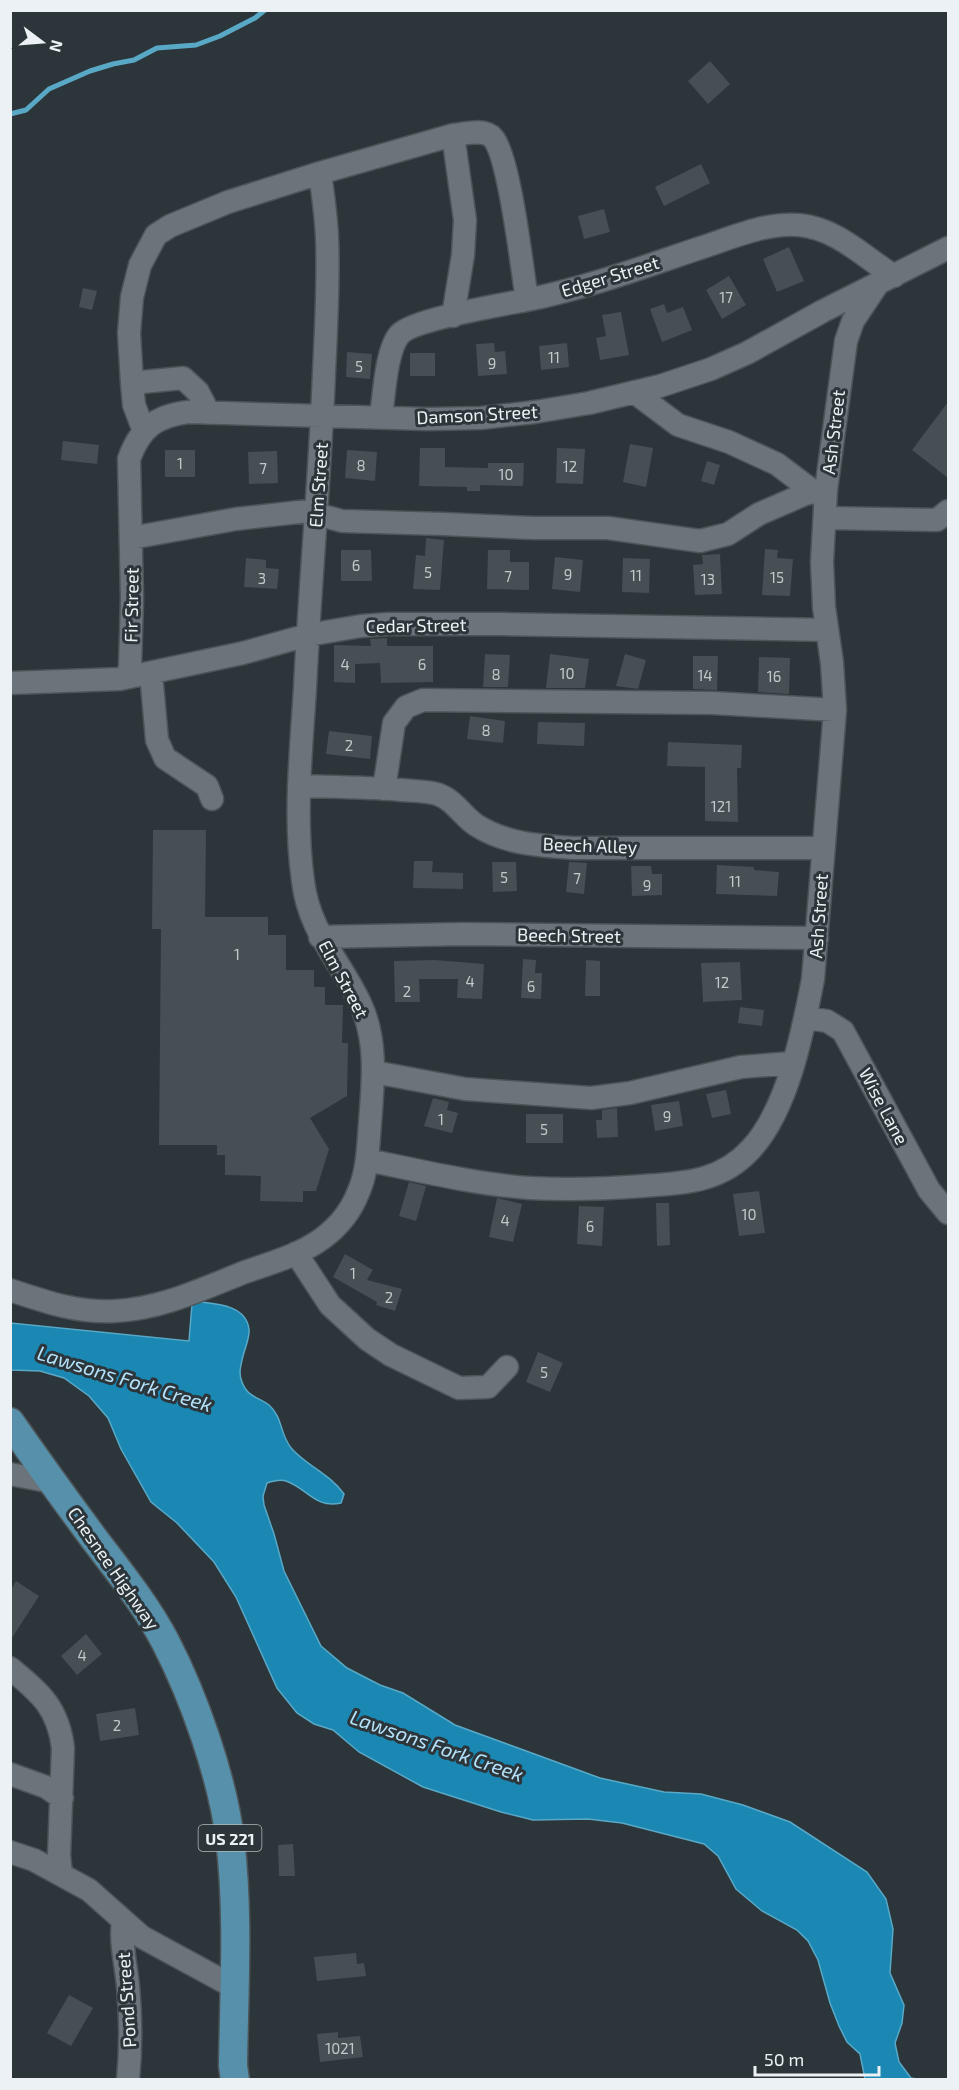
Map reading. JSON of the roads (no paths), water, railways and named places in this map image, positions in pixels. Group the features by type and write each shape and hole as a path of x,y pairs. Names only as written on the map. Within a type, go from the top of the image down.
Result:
{"main road":[{"name":"Chesnee Highway","path":"10,1422 142,1602 165,1640 190,1694 217,1779 230,1838 234,1909 233,2066 235,2079"}],"street":[{"path":"527,300 505,164 493,138 482,132 453,135 320,173 228,202 170,226 156,235 140,265 132,297 129,333 132,383 134,405 144,430 134,444 129,459 131,535 236,519 316,512 342,521 533,528 608,528 700,541 728,534 759,514 805,494 820,491"},
{"path":"453,135 465,220 463,255 453,316"},
{"name":"Elm Street","path":"10,1290 62,1307 87,1311 139,1309 189,1295 296,1253 322,1239 344,1219 360,1191 367,1160 374,1072 371,1038 359,1000 320,937 313,920 303,883 299,786 323,416 327,247 320,173"},
{"name":"Edger Street","path":"381,417 392,348 400,334 411,327 594,283 742,234 788,225 821,230 846,242 885,281"},
{"name":"Damson Street","path":"144,430 157,420 172,414 427,419 492,417 589,403 711,369 747,353 823,311 948,248"},
{"name":"Ash Street","path":"367,1160 479,1182 529,1188 626,1187 691,1182 712,1176 733,1165 751,1150 765,1132 776,1111 806,1018 818,939 835,710 822,562 825,518 820,491 846,341 853,321 885,281"},
{"path":"132,383 183,378 198,392 209,413"},
{"path":"634,392 678,425 729,442 777,464 820,491"},
{"path":"825,518 937,520 948,511"},
{"name":"Fir Street","path":"127,677 130,667 131,633 131,535"},
{"name":"Cedar Street","path":"10,682 104,680 127,677 243,653 308,635 388,624 827,630"},
{"path":"151,673 158,740 165,758 207,786 212,799"},
{"path":"384,789 394,723 406,707 423,700 713,703 835,710"},
{"name":"Beech Alley","path":"299,786 384,789 438,795 456,806 468,819 484,830 507,839 545,846 823,848"},
{"name":"Beech Street","path":"320,937 463,934 818,939"},
{"name":"Wise Lane","path":"806,1018 828,1021 843,1032 928,1190 948,1213"},
{"path":"374,1072 465,1089 591,1098 630,1093 741,1067 793,1063"},
{"path":"296,1253 330,1305 367,1339 391,1355 459,1388 488,1387 507,1367"},
{"path":"10,1474 52,1482"},
{"path":"10,1668 47,1700 60,1731 63,1748 59,1856 61,1874"},
{"path":"10,1774 46,1787 62,1798"},
{"path":"10,1852 34,1860 89,1890 142,1937 234,1988"},
{"name":"Pond Street","path":"123,1921 123,1948 131,2023 128,2079"}],"water":[{"name":"Lawsons Fork Creek","path":"201,1302 231,1308 243,1315 249,1329 240,1369 244,1387 274,1410 292,1449 332,1481 344,1494 341,1503 324,1503 293,1484 279,1480 267,1483 263,1496 284,1571 321,1646 347,1668 380,1685 403,1693 455,1725 600,1778 664,1792 701,1794 743,1805 790,1822 867,1872 886,1899 893,1929 890,1973 904,2005 902,2023 895,2043 899,2062 911,2078 917,2079 865,2079 860,2054 847,2042 839,2026 818,1960 808,1941 797,1930 762,1911 736,1889 718,1856 704,1844 622,1823 588,1819 533,1820 423,1787 359,1752 333,1730 314,1724 297,1713 277,1688 236,1597 214,1562 177,1523 151,1502 121,1449 108,1418 89,1396 64,1378 40,1371 11,1370 11,1323 189,1341 192,1304"}],"waterway":[{"path":"10,114 26,110 49,89 90,71 134,60 157,48 196,45 220,36 255,18 265,10"}]}
